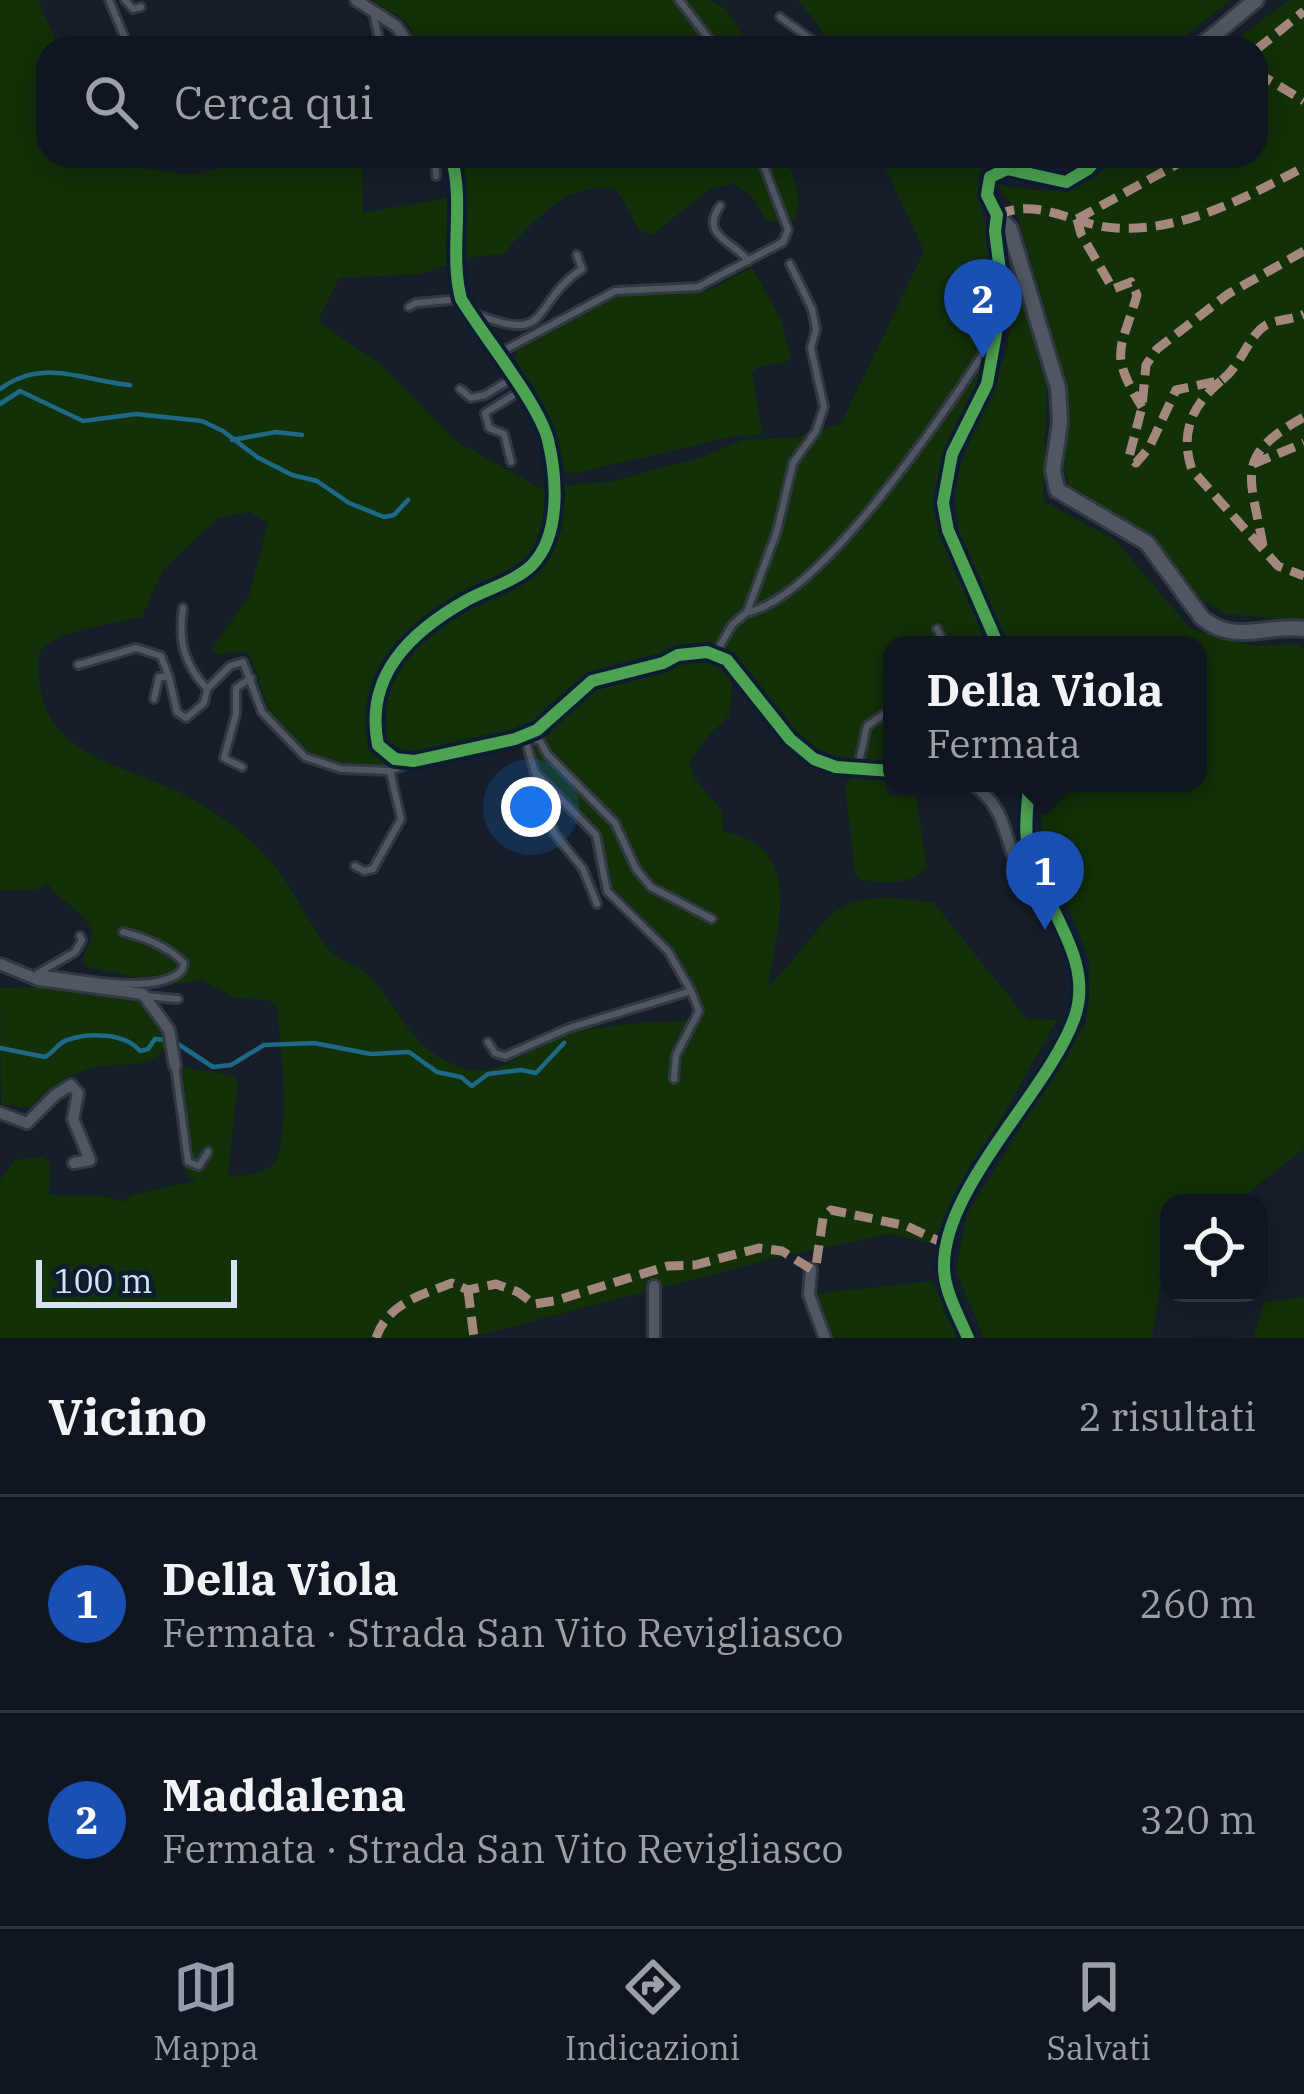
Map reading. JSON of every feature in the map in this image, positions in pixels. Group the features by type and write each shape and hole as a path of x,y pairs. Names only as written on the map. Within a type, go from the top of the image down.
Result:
{"street":[{"path":"356,0 405,36"},
{"path":"1212,36 1256,0"},
{"path":"454,168 458,186 457,278 464,304 548,440 555,491 547,539 534,562 426,626 379,686 374,714 378,745 395,759 414,761 524,736 603,676 696,651 716,653 734,667 802,750 825,764 883,771"},
{"path":"1086,168 1060,183 1022,171 999,171 987,185 989,202 1010,230 1058,388 1060,422 1053,470 1057,490 1147,543 1213,627 1248,634 1304,629"},
{"path":"995,636 948,530 943,503 952,454 987,383 997,331 1004,285 997,215"},
{"path":"981,792 997,806 1019,870 1035,884 1043,883"},
{"path":"968,1338 945,1277 956,1212 1056,1056 1076,1016 1080,975 1027,838 1029,792"},
{"path":"0,964 32,975 146,996 169,1030 175,1066"},
{"path":"0,1113 27,1123 55,1094 71,1085 78,1093 73,1119 90,1160 74,1163"},
{"path":"811,1269 808,1295 825,1338"},
{"path":"654,1286 654,1338"}],"lane":[{"path":"109,0 124,36"},
{"path":"125,0 133,9 141,7"},
{"path":"679,0 707,36"},
{"path":"372,10 377,36"},
{"path":"780,17 806,36"},
{"path":"436,168 436,176"},
{"path":"496,355 615,291 698,287 788,236 764,168"},
{"path":"720,206 713,226 722,241 740,249 748,261"},
{"path":"409,307 416,303 464,304 510,327 525,326 544,312 566,278 582,268 577,255"},
{"path":"747,613 777,531 793,463 817,431 824,407 811,348 816,329 812,309 790,264"},
{"path":"716,653 732,625 747,613 780,600 824,560 945,414 997,331"},
{"path":"460,389 471,398 513,378"},
{"path":"512,462 503,434 489,428 485,413 520,391"},
{"path":"183,608 182,650 207,688"},
{"path":"938,629 941,636"},
{"path":"78,665 144,649 161,656 180,717 197,711 204,704 207,688 238,662 248,667 262,712 305,757 341,769 390,771 414,761"},
{"path":"154,699 159,677 169,676"},
{"path":"242,767 224,758 236,714 236,688 250,678"},
{"path":"857,770 867,726 883,715"},
{"path":"524,736 554,833 583,868 597,904"},
{"path":"524,736 540,741 547,754 615,823 636,869 652,887 712,919"},
{"path":"355,866 373,869 401,819 390,771"},
{"path":"535,771 596,835 607,891 668,951 691,992 699,1011 676,1055 674,1079"},
{"path":"32,975 139,984 168,981 182,970 184,963 169,951 123,932"},
{"path":"32,975 75,952 80,935"},
{"path":"488,1042 495,1053 505,1056 569,1028 691,992"},
{"path":"146,996 178,999"},
{"path":"175,1066 188,1162 199,1166 208,1152"}],"green space":[{"path":"0,0 38,0 54,36 36,36 36,168 136,168 197,175 220,168 362,168 363,213 464,195 459,168 790,168 797,188 794,221 767,221 752,196 733,183 710,189 652,235 639,230 617,190 583,190 553,206 503,254 474,257 421,274 339,278 318,321 381,365 456,441 540,488 613,481 703,457 742,440 795,438 841,424 924,251 886,168 982,168 977,178 995,285 984,374 967,413 946,444 932,500 946,551 955,560 987,636 883,636 883,764 843,761 806,744 734,653 730,715 689,763 695,779 722,811 723,831 749,840 766,854 776,872 780,915 768,987 821,926 849,904 869,899 934,903 1027,1019 1057,1020 931,1243 889,1234 776,1258 467,1338 0,1338 0,1180 15,1160 41,1157 50,1162 49,1194 123,1202 131,1195 195,1181 186,1174 170,1071 179,1066 234,1076 238,1082 228,1176 258,1173 273,1164 284,1113 276,1005 235,998 202,980 173,985 87,967 82,959 93,935 90,926 48,883 34,890 0,891","holes":["250,512 268,523 249,595 212,649 219,654 246,651 268,708 303,748 332,761 364,767 396,764 456,747 532,738 541,772 601,835 610,886 676,951 704,1019 576,1032 491,1069 479,1071 448,1062 421,1043 366,974 332,952 259,848 194,800 97,758 58,728 45,707 39,679 42,649 78,631 142,617 163,570 218,518"]},
{"path":"372,0 709,0 725,8 744,36 414,36 408,23"},
{"path":"798,0 1231,0 1184,36 824,36"},
{"path":"1290,0 1304,0 1304,621 1226,614 1195,596 1149,533 1070,488 1064,471 1060,360 1018,217 998,185 1063,190 1090,180 1105,168 1268,168 1268,36 1240,36"},
{"path":"1005,244 1047,381 1043,501 1115,540 1191,629 1254,646 1297,644 1304,648 1304,1149 1246,1194 1160,1194 1160,1288 1152,1338 984,1338 956,1271 967,1214 1087,1021 1090,962 1042,841 1040,792 1207,792 1207,636 1006,636 960,540 953,484 1007,350 1012,301"},
{"path":"749,268 781,319 791,357 757,367 752,373 762,431 578,473 558,467 551,431 515,360 516,350 623,294 710,290"},
{"path":"854,776 883,778 883,792 916,797 927,868 904,880 861,880 855,873 845,786"},
{"path":"49,987 142,1001 168,1045 145,1062 77,1073 29,1108 1,1104 0,988"},
{"path":"932,1281 959,1338 831,1338 812,1294"},
{"path":"1304,1297 1304,1338 1253,1338 1268,1302"}],"waterway":[{"path":"0,389 16,379 48,373 130,385"},
{"path":"0,404 20,391 83,421 136,414 202,421 257,457 292,475 317,481 349,503 384,517 394,515 408,500"},
{"path":"232,440 276,432 302,435"},
{"path":"0,1048 45,1057 64,1041 86,1036 116,1038 140,1051 155,1039 168,1040"},
{"path":"175,1042 213,1067 231,1065 264,1045 314,1043 371,1054 409,1052 437,1072 461,1077 472,1086 488,1074 536,1073 564,1043"}],"marked path":[{"path":"1268,40 1304,11"},
{"path":"1268,79 1304,101"},
{"path":"997,215 1042,210 1100,226 1141,228 1214,210 1304,167"},
{"path":"1077,219 1170,168"},
{"path":"1077,219 1113,289 1131,282 1137,295 1121,362 1142,407"},
{"path":"1304,251 1228,294 1157,349 1146,365 1142,407 1129,457 1136,463 1149,448 1176,390 1222,380 1191,420 1187,443 1192,470 1278,566 1304,576"},
{"path":"1222,380 1260,330 1304,314"},
{"path":"1263,546 1252,485 1256,457 1281,431 1304,417"},
{"path":"1253,464 1304,443"},
{"path":"376,1338 397,1308 452,1283 468,1290 496,1284 534,1304 668,1266 695,1265 759,1248 782,1251 811,1269 816,1266 823,1218 831,1210 907,1226 947,1245"},
{"path":"468,1290 474,1338"}],"cycle path":[{"path":"454,168 461,299 542,425 553,471 552,522 532,565 427,626 396,659 378,698 378,745 395,759 414,761 515,739 537,730 592,681 678,655 707,652 727,660 790,739 814,759 836,767 883,770"},
{"path":"994,636 948,530 943,503 952,454 987,384 1003,295 997,215 987,195 990,177 1007,169 1066,182 1089,168"},
{"path":"968,1338 945,1278 946,1247 956,1214 1060,1048 1079,996 1073,953 1028,847 1028,792"}],"place":[{"name":"Maddalena","path":"983,358"},
{"name":"Della Viola","path":"1045,930"}]}
